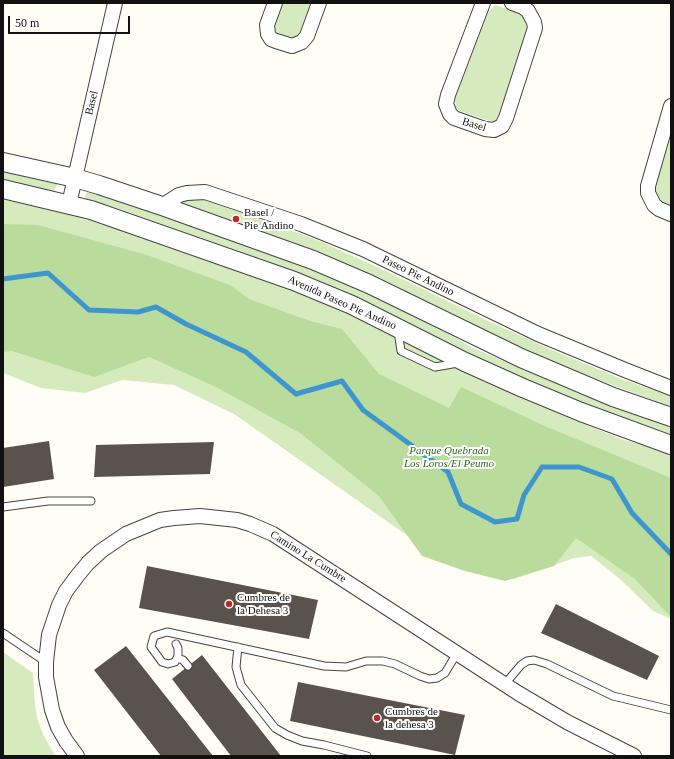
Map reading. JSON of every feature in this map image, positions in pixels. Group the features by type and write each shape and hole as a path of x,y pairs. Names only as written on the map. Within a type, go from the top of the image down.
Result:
{"street":[{"name":"Basel","path":"69,204 115,3"},
{"path":"275,3 267,25 268,34 271,39 276,42 292,46 302,42 307,36 320,3"},
{"name":"Basel","path":"483,3 448,95 446,104 450,114 454,118 490,130 498,129 504,122 534,35 534,22 531,16 523,8 512,3"},
{"path":"671,106 648,186 648,193 654,205 671,214"},
{"path":"3,162 75,178 162,206 341,271 521,358 613,397 671,417"},
{"name":"Avenida Paseo Pie Andino","path":"3,189 69,204 125,221 294,281 352,305 465,362 523,388 581,412 671,445"},
{"name":"Paseo Pie Andino","path":"162,206 187,193 205,192 301,224 389,262 538,334 671,388"},
{"name":"Camino La Cumbre","path":"77,756 58,727 48,692 46,662 49,635 59,605 66,591 88,563 113,542 136,529 160,520 188,516 212,516 237,520 273,534 504,685 567,722 634,756"}],"lane":[{"path":"3,507 48,501 91,501"},
{"path":"176,644 178,648 178,656 175,662 168,664 162,662 151,647 154,636 166,632 334,667 346,667 366,662 383,661 395,664 429,679 437,678 445,672 457,653"},
{"path":"3,633 46,662"},
{"path":"238,647 236,667 241,685 275,728 286,735 302,741 367,756"},
{"path":"177,658 183,660 188,666"},
{"path":"504,685 522,665 534,660 547,664 613,696 671,710"}],"green space":[{"path":"283,3 314,3 302,33 294,39 277,33 274,25"},
{"path":"495,5 522,14 528,27 498,119 495,123 460,111 456,108 455,99 488,12"},
{"path":"671,130 671,205 664,203 656,195 655,186"},
{"path":"3,169 58,181 54,192 3,180"},
{"path":"92,191 265,251 352,285 429,323 473,348 593,399 671,427 671,436 510,374 357,298 311,278 117,208 88,201 85,197 87,192"},
{"name":"Parque Quebrada Los Loros/El Peumo","path":"3,197 96,221 273,281 405,339 569,418 621,439 671,453 671,619 653,611 620,579 591,556 574,558 514,579 408,536 234,414 174,385 122,380 85,393 41,388 3,373"},
{"path":"199,197 317,240 552,350 624,380 671,396 671,407 568,368 515,345 384,280 317,251 181,203 186,199"},
{"name":"Parque Quebrada Los Loros/El Peumo","path":"3,224 38,225 147,255 230,285 249,299 310,321 342,329 379,374 449,408 461,387 547,427 671,478 671,617 635,579 576,538 554,566 505,581 465,571 422,556 379,496 300,433 216,387 149,357 94,377 12,351 3,352"},
{"path":"3,652 33,673 35,705 38,721 55,756 3,756"}],"building":[{"path":"49,441 54,479 3,487 3,448"},
{"path":"214,442 210,474 94,477 96,445"},
{"name":"Cumbres de la Dehesa 3","path":"147,566 318,600 309,639 139,608"},
{"path":"556,604 659,656 647,680 541,633"},
{"path":"126,646 213,756 161,756 94,670"},
{"path":"202,655 281,756 231,756 172,679"},
{"name":"Cumbres de la dehesa 3","path":"298,682 465,715 455,755 290,721"}],"waterway":[{"path":"3,279 48,273 89,310 138,312 156,307 186,324 246,352 296,394 342,381 363,410 448,472 461,504 495,522 517,519 524,495 542,467 579,467 612,479 632,513 671,554"}],"place":[{"name":"Basel / Pie Andino","path":"236,219"},
{"name":"Cumbres de la Dehesa 3","path":"229,604"},
{"name":"Cumbres de la dehesa 3","path":"377,718"}]}
